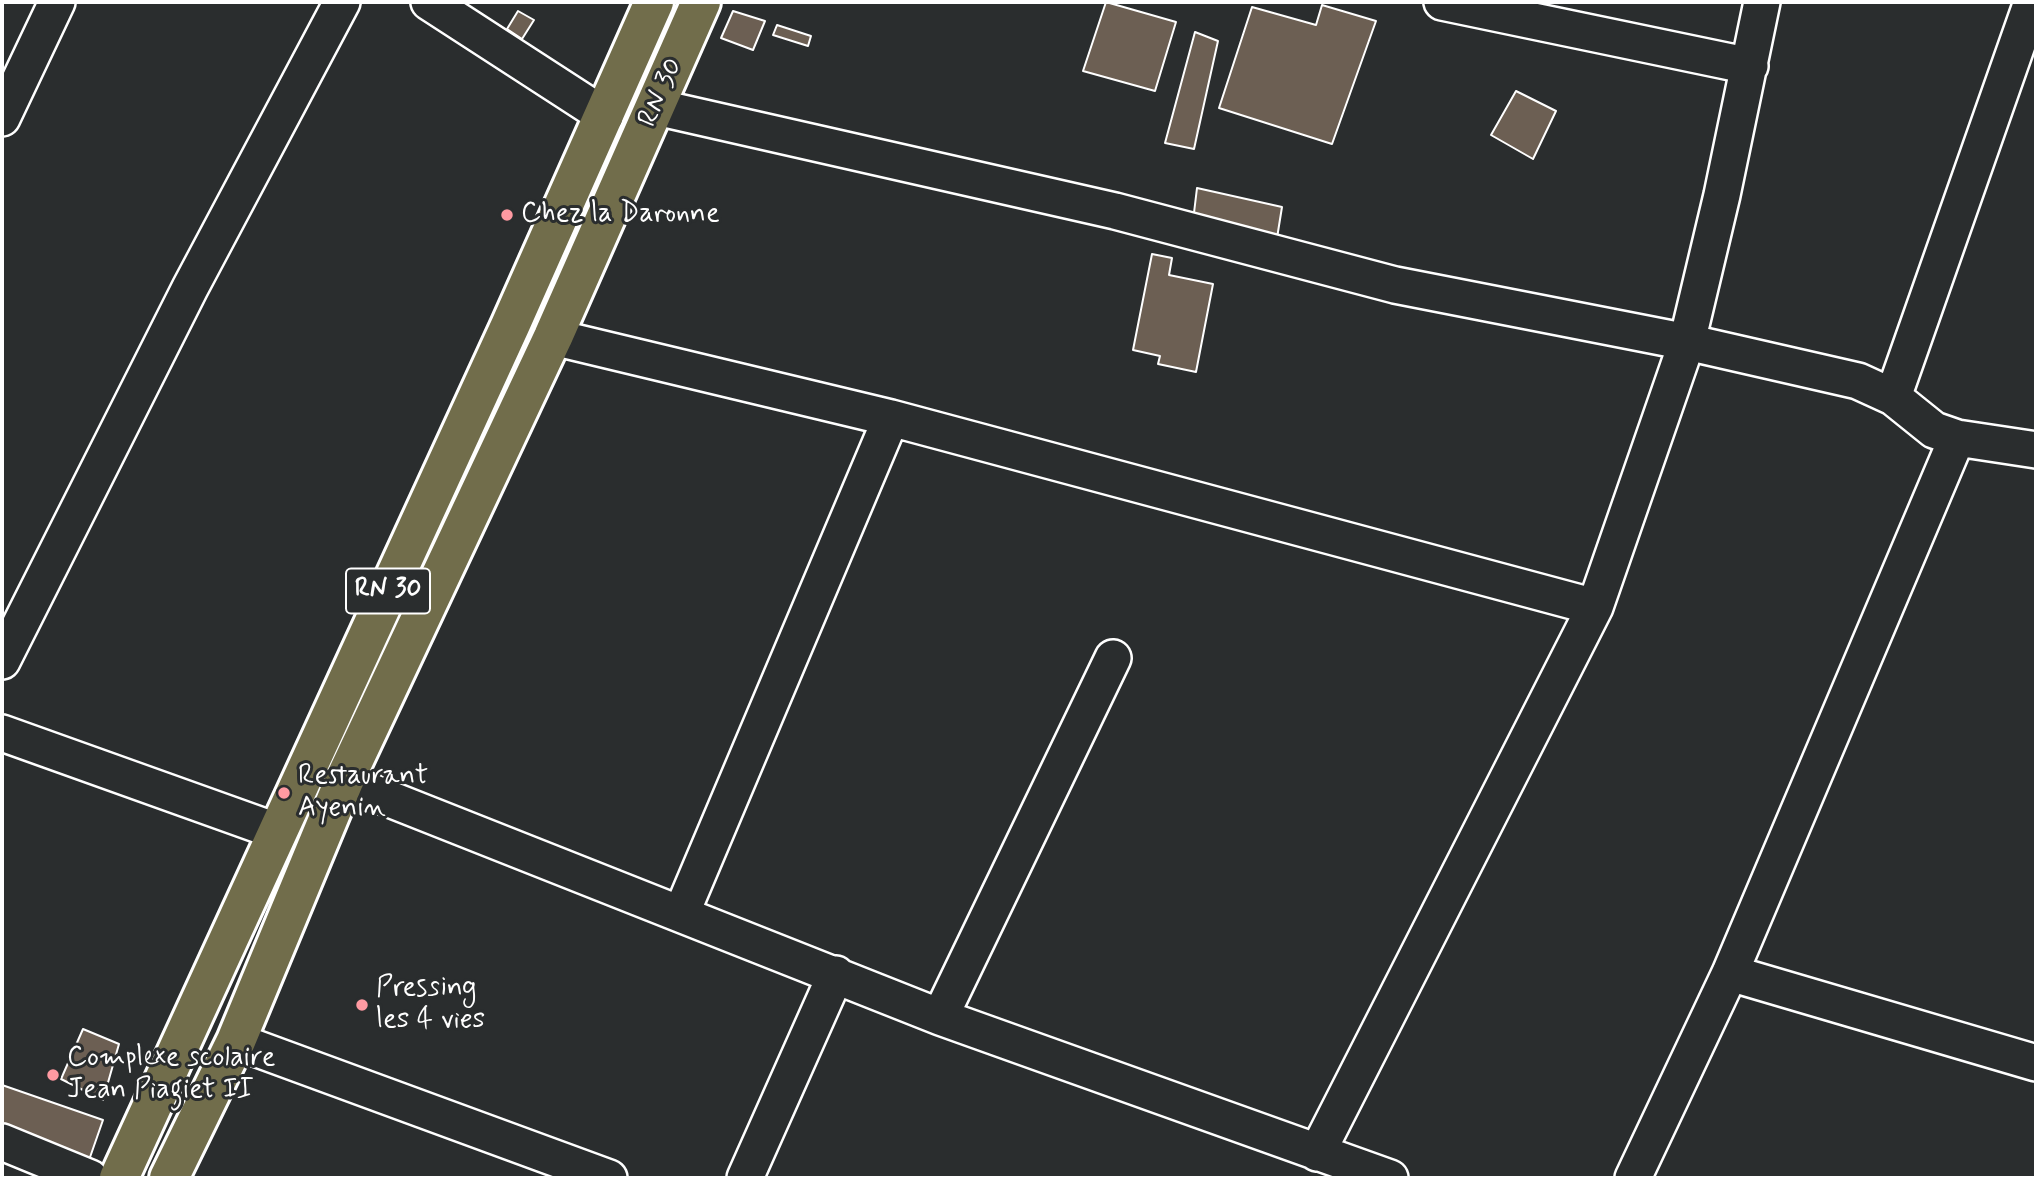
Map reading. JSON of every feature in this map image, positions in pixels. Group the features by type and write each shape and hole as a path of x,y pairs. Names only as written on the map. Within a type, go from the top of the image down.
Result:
{"main road":[{"name":"RN 30","path":"118,1178 605,116 654,2"},
{"name":"RN 30","path":"169,1178 236,1041 344,781 553,337 701,2"}],"street":[{"path":"2,118 57,2"},
{"path":"2,662 190,288 342,2"},
{"path":"429,2 605,116"},
{"path":"1442,2 1750,66"},
{"path":"1317,1153 1595,607 1687,342 1762,2"},
{"path":"1894,397 2032,2"},
{"path":"656,107 1115,211 1395,285 1687,342 1858,381 1894,397 1934,430 1957,438 2036,450"},
{"path":"553,337 891,418 1595,607"},
{"path":"681,914 891,418"},
{"path":"1633,1178 1730,973 1957,438"},
{"path":"940,1017 1112,658"},
{"path":"2,733 276,831"},
{"path":"344,781 940,1017 1390,1178"},
{"path":"1730,973 2036,1063"},
{"path":"745,1178 836,974"},
{"path":"236,1041 609,1178"},
{"path":"2,1142 90,1178"}],"building":[{"path":"1106,2 1176,22 1155,91 1083,71"},
{"path":"1322,5 1376,21 1332,144 1219,108 1252,7 1316,25"},
{"path":"518,11 534,20 522,39 507,29"},
{"path":"733,11 765,21 753,50 721,38"},
{"path":"777,25 811,36 808,46 773,35"},
{"path":"1195,32 1218,41 1194,149 1165,143"},
{"path":"1516,91 1556,111 1533,159 1491,135"},
{"path":"1197,188 1282,207 1277,238 1193,221"},
{"path":"1152,254 1172,258 1169,275 1213,284 1196,372 1158,364 1160,356 1133,350"},
{"path":"83,1029 119,1044 103,1100 61,1079"},
{"path":"2,1085 103,1120 88,1163 2,1135"}],"place":[{"name":"Chez la Daronne","path":"507,215"},
{"name":"Restaurant Ayenin","path":"284,793"},
{"name":"Pressing les 4 vies","path":"362,1005"},
{"name":"Complexe scolaire Jean Piagiet II","path":"53,1075"}]}
